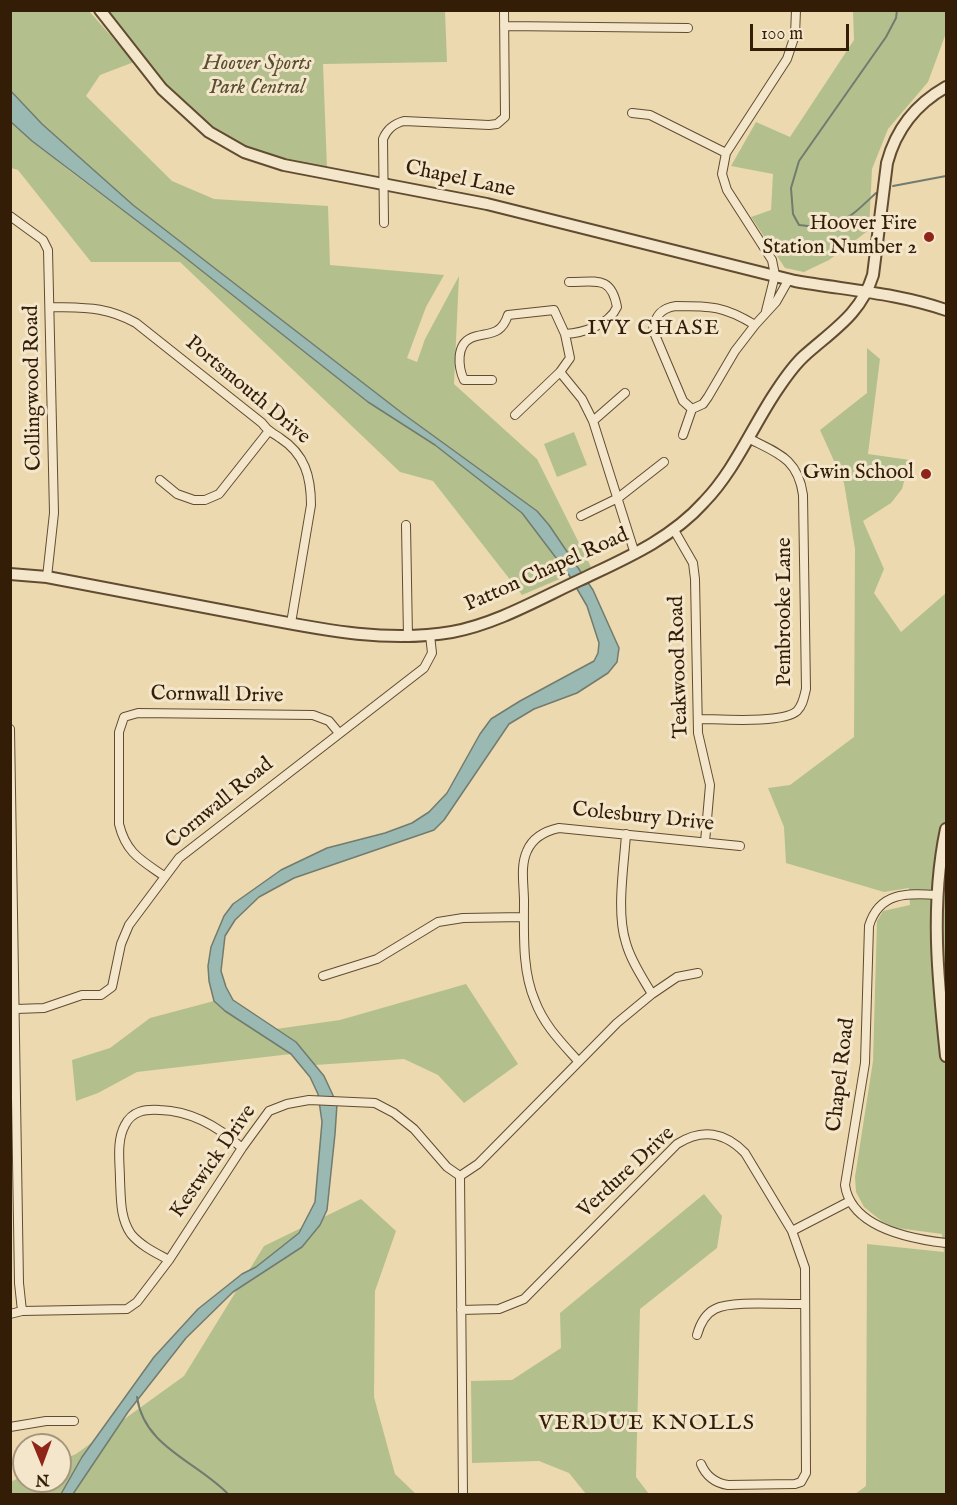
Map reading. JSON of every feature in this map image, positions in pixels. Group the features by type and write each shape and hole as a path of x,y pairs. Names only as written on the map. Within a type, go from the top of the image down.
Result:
{"street":[{"name":"Chapel Lane","path":"100,10 162,89 209,132 227,144 265,160 487,204 789,279 843,290 868,292"},
{"path":"384,223 383,139 390,128 396,123 410,121 489,125 502,122 506,110 504,10"},
{"path":"766,311 775,275 772,260 727,190 722,174 726,153 788,59 795,35 796,10"},
{"path":"504,26 688,28"},
{"path":"946,87 927,99 909,117 890,151 873,274 868,292 926,303 946,310"},
{"path":"632,113 650,115 726,153"},
{"name":"Collingwood Road","path":"10,216 43,240 48,250 54,513 47,577"},
{"path":"692,409 697,408 708,398 735,351 766,311 776,302 789,279"},
{"path":"565,334 577,334 589,329 615,312 617,307 607,284 569,282"},
{"name":"Patton Chapel Road","path":"10,574 47,577 371,636 408,637 452,632 480,625 634,554 674,530 695,513 714,491 795,365 837,330 868,292"},
{"path":"692,409 683,401 653,330 660,313 664,309 676,306 720,308 755,325"},
{"name":"Portsmouth Drive","path":"51,307 99,308 117,312 136,323 262,423 268,432 279,437 296,451 306,466 311,485 311,505 291,623"},
{"path":"492,380 464,380 461,374 459,354 464,343 470,338 497,331 505,323 508,315 554,310 565,334 570,358 560,372 515,415"},
{"path":"560,372 582,399 593,421 634,554"},
{"path":"593,421 625,393"},
{"path":"684,435 692,409"},
{"path":"160,480 177,494 194,500 205,500 219,494 268,432"},
{"name":"Pembrooke Lane","path":"698,719 786,717 800,706 806,689 801,480 790,462 748,438"},
{"path":"581,516 618,498 664,462"},
{"path":"406,525 408,637"},
{"name":"Teakwood Road","path":"674,530 693,563 699,744 710,785 705,842"},
{"name":"Cornwall Road","path":"16,1009 44,1008 82,995 101,995 112,987 129,925 179,858 424,668 432,653 430,634"},
{"name":"Cornwall Drive","path":"164,876 133,854 122,837 119,824 119,732 123,717 138,713 314,715 329,721 339,733"},
{"path":"10,729 13,970 16,1009 14,1178 22,1311"},
{"name":"Colesbury Drive","path":"578,1061 548,1028 534,1001 527,974 523,917 524,859 529,846 541,834 559,828 740,846"},
{"path":"946,829 937,895 936,952 946,1056"},
{"path":"626,834 621,917 623,933 632,960 652,994"},
{"name":"Chapel Road","path":"850,1201 846,1194 846,1175 865,1063 869,926 873,915 885,900 914,894 937,895"},
{"path":"323,976 377,959 438,922 463,918 523,917"},
{"path":"463,1494 460,1176 478,1164 617,1023 677,977 698,973"},
{"name":"Kestwick Drive","path":"10,1314 22,1311 127,1309 138,1302 169,1260 269,1111 287,1104 309,1100 375,1103 394,1113 414,1129 447,1167 460,1176"},
{"path":"169,1260 140,1243 132,1234 121,1209 119,1154 125,1124 134,1114 147,1110 180,1112 192,1115 209,1124 242,1148"},
{"name":"Verdure Drive","path":"461,1310 499,1309 524,1299 677,1144 701,1133 718,1134 736,1143 746,1153 792,1231 804,1268 806,1473 801,1482 790,1484 722,1484 708,1476 701,1464"},
{"path":"792,1231 850,1201 872,1221 898,1235 946,1243"},
{"path":"697,1335 700,1324 708,1315 723,1306 804,1304"},
{"path":"10,1427 46,1421 74,1421"}],"green space":[{"path":"10,11 89,11 134,62 100,75 86,96 172,181 214,199 328,206 330,265 444,275 426,307 407,358 417,362 425,339 459,276 454,384 537,459 591,567 581,572 537,511 402,413 133,205 42,124 11,90"},
{"name":"Hoover Sports Park Central","path":"106,11 445,11 447,62 323,64 327,168 245,150 168,93"},
{"path":"853,11 946,11 946,33 928,82 888,129 872,169 869,230 829,260 804,272 785,268 751,217 771,210 773,174 731,166 756,122 790,137 854,40"},
{"path":"10,122 71,172 178,252 368,402 435,445 522,513 569,575 522,595 433,481 400,472 180,262 91,262 18,170 11,168"},
{"path":"867,348 880,359 868,454 910,460 902,489 891,503 863,521 884,569 874,593 901,632 946,593 946,1494 855,1494 866,1486 867,1244 944,1252 942,1234 889,1227 864,1207 856,1192 855,1177 873,1061 877,921 883,911 910,905 909,888 884,892 786,863 784,827 768,788 790,785 854,737 855,549 844,483 820,430 867,393"},
{"path":"574,432 587,465 557,477 544,444"},
{"path":"466,984 518,1064 464,1103 438,1075 404,1059 315,1065 296,1042 276,1029 340,1020"},
{"path":"214,1001 225,1011 291,1054 137,1072 98,1093 76,1101 72,1060 110,1048 150,1018"},
{"path":"704,1194 722,1216 717,1248 640,1309 636,1477 649,1494 586,1494 569,1473 539,1461 472,1463 471,1381 512,1380 561,1348 560,1313"},
{"path":"361,1199 396,1231 375,1291 374,1397 395,1474 416,1494 11,1494 10,1482 12,1481 12,1493 72,1493 72,1456 184,1376 264,1246"}],"water":[{"path":"10,90 42,124 133,205 402,413 537,511 593,590 619,648 617,662 608,673 577,693 534,709 509,724 444,820 434,830 294,878 259,897 235,920 225,936 221,971 233,1000 296,1042 324,1076 337,1104 327,1210 320,1225 302,1247 233,1292 186,1338 128,1412 73,1494 61,1494 72,1493 72,1475 82,1457 154,1357 198,1309 299,1233 315,1202 322,1122 318,1094 310,1077 291,1054 225,1011 214,1001 208,966 211,947 224,916 233,904 281,870 327,848 385,833 412,823 429,812 447,793 491,719 594,661 599,643 587,606 569,575 522,513 435,445 368,402 178,252 32,141 11,122"}],"waterway":[{"path":"876,193 850,216 834,224 799,225 793,214 791,188 799,161 886,37 896,18 897,10"},
{"path":"893,186 946,176"},
{"path":"137,1397 142,1414 160,1441 228,1494"}],"place":[{"name":"Hoover Fire Station Number 2","path":"929,237"},
{"name":"Gwin School","path":"926,474"}],"district":[{"name":"IVY CHASE","path":"654,329"},
{"name":"VERDUE KNOLLS","path":"647,1424"}]}
